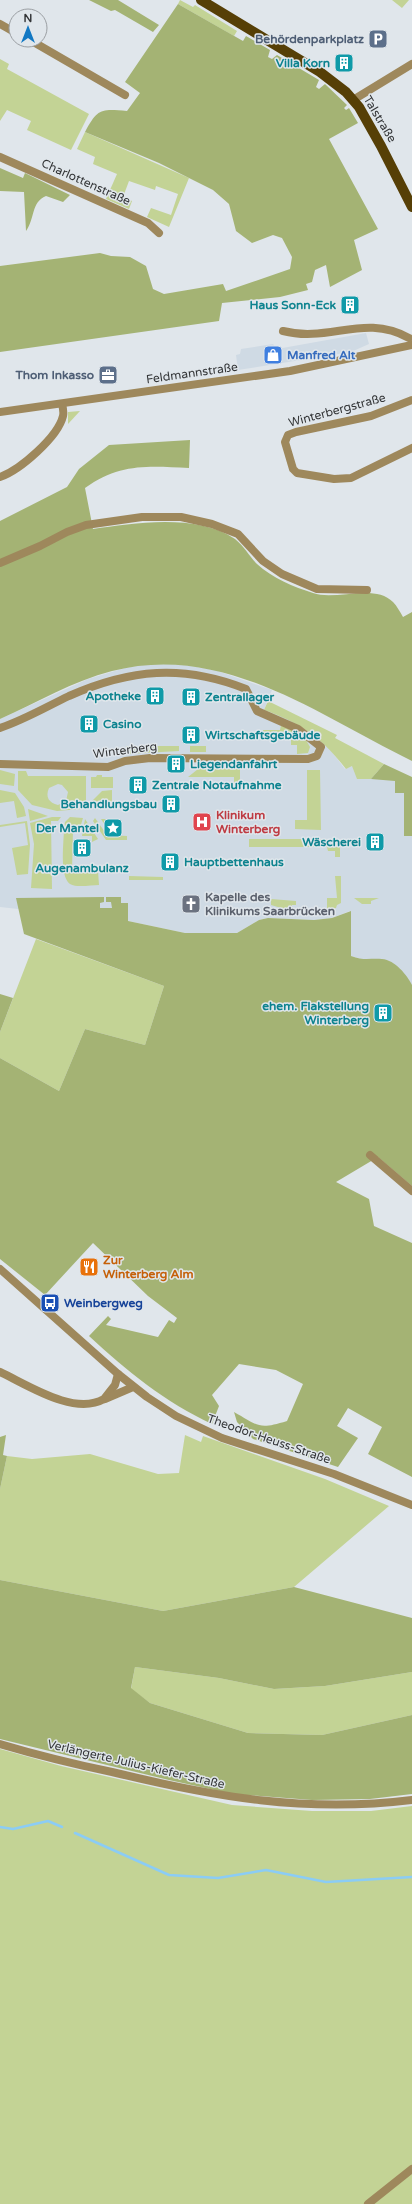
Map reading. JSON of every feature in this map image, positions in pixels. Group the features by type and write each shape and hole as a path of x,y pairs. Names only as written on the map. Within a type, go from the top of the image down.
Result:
{"main road":[{"name":"Talstraße","path":"205,1 320,72 335,83 353,100 381,146 412,208"}],"street":[{"path":"44,48 125,95"},
{"path":"353,100 412,64"},
{"name":"Charlottenstraße","path":"0,157 148,223 159,233"},
{"name":"Feldmannstraße","path":"283,331 313,334 376,326 393,330 411,340"},
{"name":"Feldmannstraße","path":"0,412 290,371 344,361 386,350 411,340"},
{"name":"Winterbergstraße","path":"412,400 371,416 296,432 288,435 285,442 293,469 297,473 334,479 351,478 412,448"},
{"path":"0,477 19,467 53,434 64,415 62,404"},
{"path":"0,563 40,546 67,532 86,525 135,518 175,517 212,524 238,534 263,561 282,574 317,589 367,590"},
{"name":"Winterberg","path":"0,728 69,697 112,680 150,672 179,672 214,679 246,690 257,712 298,730 321,747 320,753 313,758 150,758 125,761 108,767 0,764"},
{"path":"370,1155 412,1191"},
{"name":"Theodor-Heuss-Straße","path":"0,1269 133,1387 176,1416 222,1438 321,1469 412,1505"},
{"path":"0,1372 53,1398 81,1404 104,1399 133,1387"},
{"path":"104,1399 115,1385 118,1374"},
{"name":"Verlängerte Julius-Kiefer-Straße","path":"0,1744 168,1786 233,1798 311,1805 371,1805 412,1800"},
{"path":"368,2204 412,2169"}],"shaded area":[{"path":"366,333 369,344 351,352 238,370 236,355 240,354 241,349 273,344 277,349"},
{"name":"Klinikum Winterberg","path":"154,663 178,664 215,670 272,690 264,710 287,718 313,733 325,743 345,769 352,766 395,780 404,793 404,836 412,836 412,1003 384,959 363,960 351,956 350,911 332,918 314,920 268,918 259,920 237,933 185,933 128,921 0,907 0,719 88,679 125,668"}],"green space":[{"path":"89,0 118,0 159,25 153,32 115,10 111,11"},
{"path":"180,0 193,7 195,5 237,31 234,36 178,4"},
{"path":"392,0 409,0 402,8"},
{"path":"178,4 243,41 246,36 270,50 268,57 272,59 277,55 319,80 316,87 319,89 325,84 347,105 344,108 346,110 349,108 358,123 329,139 378,229 354,240 362,270 330,287 326,265 315,270 312,282 306,284 308,290 280,297 222,303 219,321 0,352 0,266 100,253 111,256 130,257 146,266 153,289 164,294 223,284 226,291 290,269 292,257 282,238 273,235 252,243 236,231 229,204 213,190 159,163 85,132 93,118 101,112 106,110 127,111 140,93 125,82"},
{"path":"0,59 9,64 7,69 89,114 71,150 27,130 31,121 7,110 0,121"},
{"path":"85,132 189,178 169,227 147,217 151,208 171,215 178,194 156,186 155,190 129,181 123,197 132,201 129,209 106,199 117,174 93,164 95,157 77,149"},
{"path":"0,168 23,178 25,173 70,195 63,202 46,196 41,199 35,207 26,231 24,192 0,191"},
{"path":"80,411 68,424 68,412"},
{"path":"190,440 189,468 147,467 122,470 110,474 85,488 93,529 127,524 165,522 203,526 220,531 235,539 263,569 276,578 291,585 322,595 366,593 385,596 393,602 403,617 412,612 412,761 305,705 268,688 231,675 192,666 153,665 112,671 97,675 69,686 0,719 0,521 67,487 79,469 109,445"},
{"path":"268,701 337,735 335,738 384,764 371,779 357,779 352,766 346,769 319,740 310,733 289,720 264,710"},
{"path":"281,725 299,734 306,740 310,747 308,753 297,754 297,745 291,745 291,739 263,739 263,730 280,730"},
{"path":"126,746 179,746 179,751 126,754"},
{"path":"190,746 206,746 206,752 190,752"},
{"path":"207,762 240,762 240,786 234,787 234,777 188,777"},
{"path":"384,764 412,777 412,836 404,836 404,793 395,793 395,781 371,779"},
{"path":"0,770 15,774 14,786 0,784"},
{"path":"307,770 320,770 321,830 295,829 295,820 307,820"},
{"path":"18,771 26,771 28,776 86,776 86,804 81,809 57,811 32,805 18,790","holes":["58,784 62,785 68,792 66,801 58,805 52,803 47,794 49,788"]},
{"path":"97,775 102,775 102,777 113,777 113,788 91,788 91,777 96,777"},
{"path":"0,790 15,793 24,807 26,816 17,818 14,801 0,803"},
{"path":"112,790 112,802 95,803 92,801 102,791"},
{"path":"28,809 48,816 30,821"},
{"path":"52,817 61,817 58,821 51,821 52,889 31,888 34,844 30,823"},
{"path":"70,817 83,818 79,831 73,831 72,870 98,871 99,885 76,886 70,884 64,874 64,828 65,822"},
{"path":"95,818 107,835 127,836 127,840 106,840 93,821"},
{"path":"85,819 98,839 92,842 92,836 82,836"},
{"path":"101,819 118,819 118,832 109,832"},
{"path":"27,821 30,845 28,874 17,875 12,848 28,845 25,823 0,827 0,825"},
{"path":"249,839 327,839 331,847 340,847 340,857 335,857 335,851 328,851 327,847 249,847"},
{"path":"129,876 163,877 163,880 129,880"},
{"path":"335,876 341,876 341,903 337,905 336,908 327,910 327,898 337,898"},
{"path":"104,897 104,902 100,903 100,908 112,908 111,902 106,902 106,897 121,897 121,903 128,903 128,921 185,933 237,933 259,920 268,918 314,920 332,918 351,911 351,956 363,959 387,960 396,965 404,973 412,985 412,1186 378,1157 336,1182 369,1199 374,1226 412,1243 412,1477 368,1454 382,1427 348,1408 337,1426 358,1438 338,1467 253,1439 237,1422 234,1412 249,1421 264,1426 287,1421 303,1384 276,1370 239,1364 212,1395 219,1406 212,1424 178,1406 147,1385 89,1336 108,1316 111,1319 106,1325 158,1337 169,1320 174,1323 177,1318 148,1296 93,1243 45,1295 0,1259 0,1058 59,1091 85,1029 145,1045 164,986 24,934 16,898"},
{"path":"354,898 379,898 371,901 371,904 362,904"},
{"path":"271,899 296,901 296,905 292,905 291,911 271,905"},
{"path":"36,939 164,986 145,1045 85,1029 59,1091 0,1058 0,1032"},
{"path":"0,994 13,998 0,1032"},
{"path":"6,1435 3,1455 7,1456 0,1489 0,1437"},
{"path":"185,1435 201,1442 203,1436 325,1479 389,1506 294,1587 163,1611 0,1580 0,1489 7,1456 32,1459 90,1454 158,1474 179,1473"},
{"path":"0,1580 163,1611 294,1587 412,1618 412,1672 325,1686 274,1689 219,1678 135,1667 131,1688 150,1703 248,1733 322,1735 412,1715 412,1794 370,1799 312,1800 233,1794 0,1739"},
{"path":"135,1667 219,1678 274,1689 325,1686 412,1672 412,1715 322,1735 248,1733 150,1703 131,1689"},
{"path":"0,1749 61,1766 232,1805 312,1811 371,1811 412,1806 412,2204 0,2204"}],"waterway":[{"path":"0,1827 13,1829 48,1821 62,1827"},
{"path":"75,1833 169,1875 218,1878 266,1870 326,1882 412,1877"}],"place":[{"name":"Behördenparkplatz","path":"378,39"},
{"name":"Villa Korn","path":"344,63"},
{"name":"Haus Sonn-Eck","path":"350,305"},
{"name":"Manfred Alt","path":"273,355"},
{"name":"Thom Inkasso","path":"108,375"},
{"name":"Apotheke","path":"155,696"},
{"name":"Zentrallager","path":"191,697"},
{"name":"Casino","path":"89,724"},
{"name":"Wirtschaftsgebäude","path":"191,735"},
{"name":"Liegendanfahrt","path":"176,764"},
{"name":"Zentrale Notaufnahme","path":"138,785"},
{"name":"Behandlungsbau","path":"171,804"},
{"name":"Klinikum Winterberg","path":"202,822"},
{"name":"Der Mantel","path":"113,828"},
{"name":"Wäscherei","path":"375,842"},
{"name":"Augenambulanz","path":"82,848"},
{"name":"Hauptbettenhaus","path":"170,862"},
{"name":"Kapelle des Klinikums Saarbrücken","path":"191,904"},
{"name":"ehem. Flakstellung Winterberg","path":"383,1013"},
{"name":"Zur Winterberg Alm","path":"89,1267"},
{"name":"Weinbergweg","path":"50,1303"}]}
